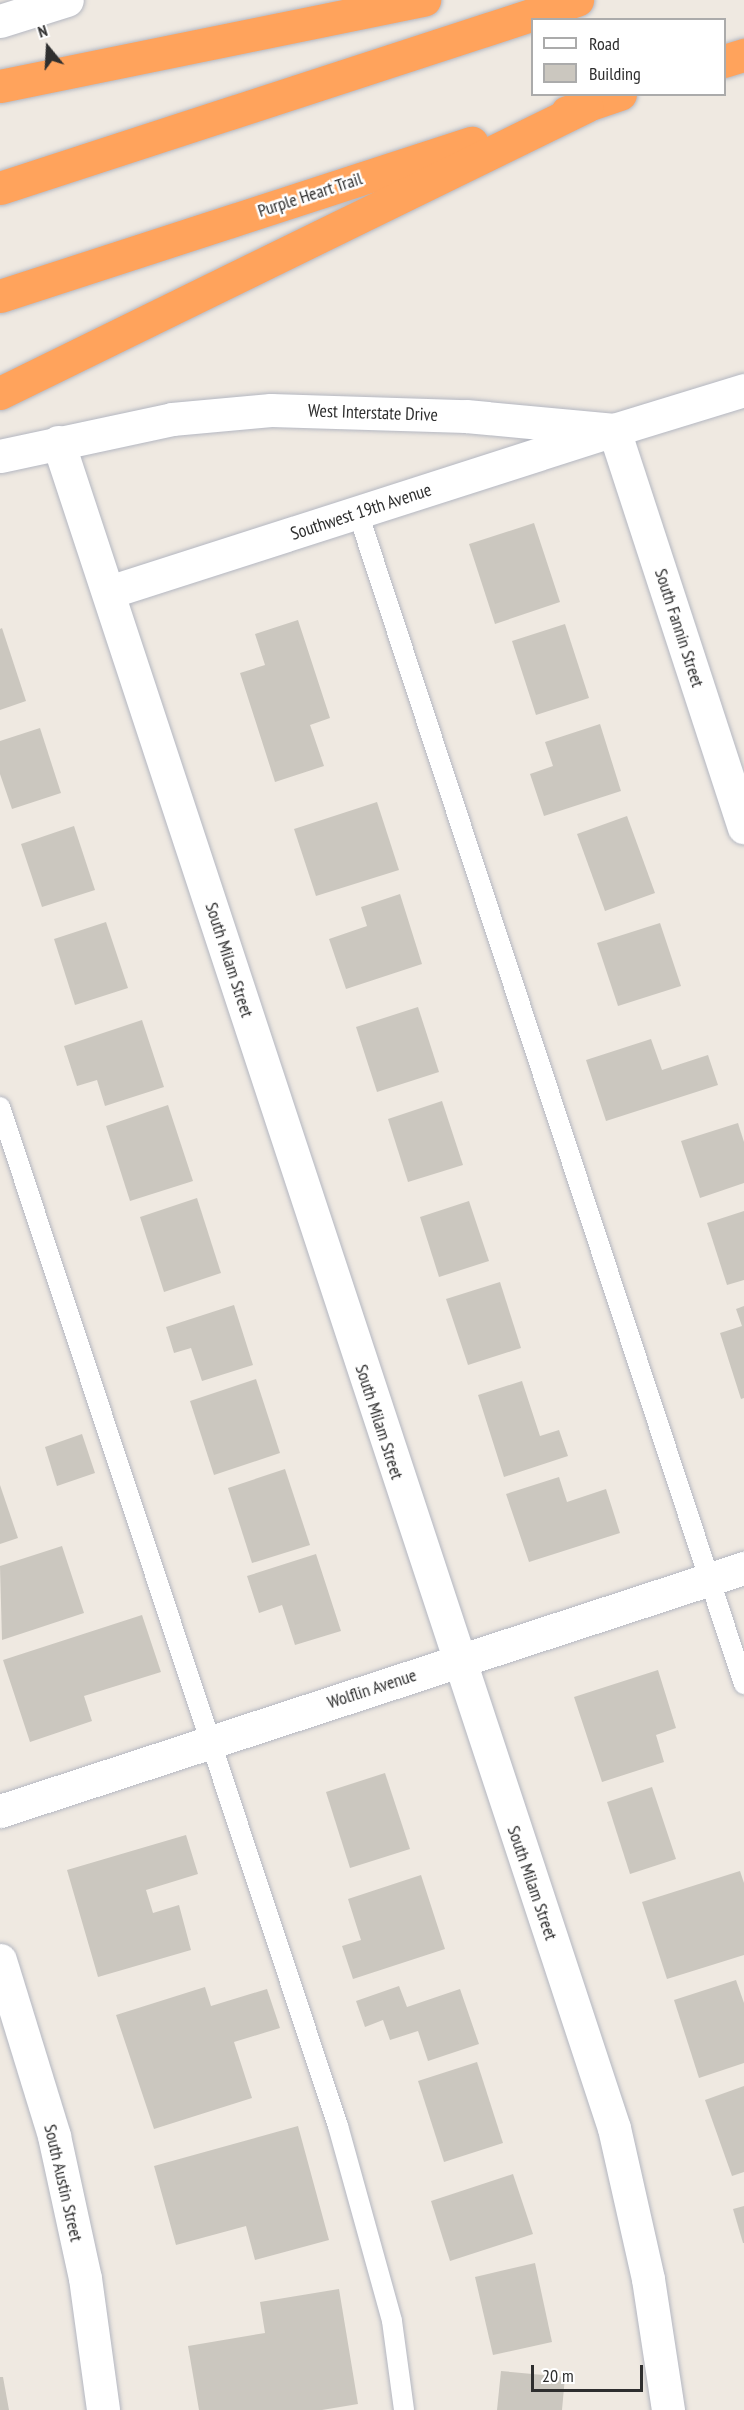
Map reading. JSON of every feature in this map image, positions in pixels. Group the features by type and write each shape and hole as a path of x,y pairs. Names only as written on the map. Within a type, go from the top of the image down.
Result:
{"highway":[{"path":"0,86 424,0"},
{"path":"0,188 577,0"},
{"path":"726,60 744,55"},
{"name":"Purple Heart Trail","path":"0,296 614,96"},
{"path":"0,393 586,106"}],"street":[{"path":"0,21 67,0"},
{"name":"West Interstate Drive","path":"0,456 172,419 272,410 466,416 614,430 744,390"},
{"name":"Southwest 19th Avenue","path":"109,592 614,430"},
{"name":"South Fannin Street","path":"614,430 744,827"},
{"name":"South Milam Street","path":"58,442 458,1661 614,2128 648,2279 668,2410"},
{"name":"Wolflin Avenue","path":"0,1811 744,1568"},
{"name":"South Austin Street","path":"0,1960 54,2136 85,2277 103,2410"}],"lane":[{"path":"358,513 744,1684"},
{"path":"0,1107 208,1743 338,2126 392,2321 404,2410"}],"building":[{"path":"534,523 560,602 495,624 469,544"},
{"path":"298,620 330,718 310,725 324,766 275,782 240,673 265,665 255,634"},
{"path":"565,624 589,698 536,715 512,641"},
{"path":"2,628 26,701 0,710 0,629"},
{"path":"600,724 621,791 544,816 530,774 553,766 545,742"},
{"path":"40,728 61,793 12,809 0,774 0,741"},
{"path":"377,802 399,870 316,896 294,829"},
{"path":"627,816 655,893 605,911 577,834"},
{"path":"74,826 95,890 42,907 21,844"},
{"path":"400,894 422,964 346,989 329,939 367,926 361,907"},
{"path":"106,922 128,988 75,1005 54,939"},
{"path":"660,923 681,986 618,1006 597,943"},
{"path":"418,1007 439,1072 377,1092 356,1027"},
{"path":"142,1020 164,1087 105,1106 97,1080 77,1086 64,1046"},
{"path":"651,1039 662,1070 708,1055 718,1085 606,1121 586,1060"},
{"path":"442,1101 463,1165 408,1182 388,1119"},
{"path":"168,1105 193,1181 130,1201 106,1126"},
{"path":"738,1123 744,1142 744,1183 700,1198 681,1141"},
{"path":"197,1198 221,1273 164,1292 140,1217"},
{"path":"469,1201 489,1261 439,1277 420,1217"},
{"path":"744,1211 744,1280 727,1285 707,1223"},
{"path":"500,1282 521,1348 468,1365 446,1299"},
{"path":"234,1305 253,1365 202,1381 191,1348 174,1353 166,1327"},
{"path":"744,1306 744,1398 741,1399 720,1333 742,1326 736,1309"},
{"path":"256,1379 280,1453 214,1475 190,1401"},
{"path":"522,1381 540,1436 559,1430 568,1456 504,1477 478,1395"},
{"path":"82,1434 95,1473 57,1486 45,1447"},
{"path":"285,1469 310,1545 252,1563 228,1488"},
{"path":"559,1477 567,1502 606,1489 620,1533 529,1562 506,1494"},
{"path":"0,1485 18,1538 0,1544"},
{"path":"62,1546 84,1613 2,1640 0,1566"},
{"path":"316,1554 341,1631 295,1645 282,1605 259,1613 247,1576"},
{"path":"142,1615 161,1672 84,1696 92,1721 30,1742 3,1660"},
{"path":"658,1670 676,1728 656,1735 664,1762 602,1782 574,1697"},
{"path":"385,1773 410,1849 350,1868 326,1792"},
{"path":"652,1787 676,1859 630,1874 607,1802"},
{"path":"186,1835 198,1874 146,1890 153,1913 179,1905 191,1950 98,1977 67,1870"},
{"path":"740,1871 744,1883 744,1955 667,1979 642,1902"},
{"path":"421,1875 445,1949 353,1979 342,1946 361,1940 348,1899"},
{"path":"736,1980 744,2003 744,2063 699,2078 674,2000"},
{"path":"399,1986 407,2007 460,1989 479,2044 428,2061 418,2031 390,2040 383,2020 365,2027 356,2001"},
{"path":"205,1987 211,2006 267,1989 280,2028 234,2042 252,2098 154,2129 116,2015"},
{"path":"477,2062 503,2143 444,2162 418,2081"},
{"path":"744,2086 744,2172 732,2176 705,2100"},
{"path":"298,2126 329,2240 255,2260 246,2226 176,2245 154,2166"},
{"path":"513,2174 533,2234 450,2261 431,2201"},
{"path":"744,2206 744,2243 743,2243 733,2209"},
{"path":"535,2263 552,2342 493,2355 475,2277"},
{"path":"339,2289 358,2404 322,2410 199,2410 188,2346 265,2333 260,2302"},
{"path":"501,2371 565,2377 562,2410 497,2410"},
{"path":"0,2377 3,2377 9,2410 0,2410"}]}
